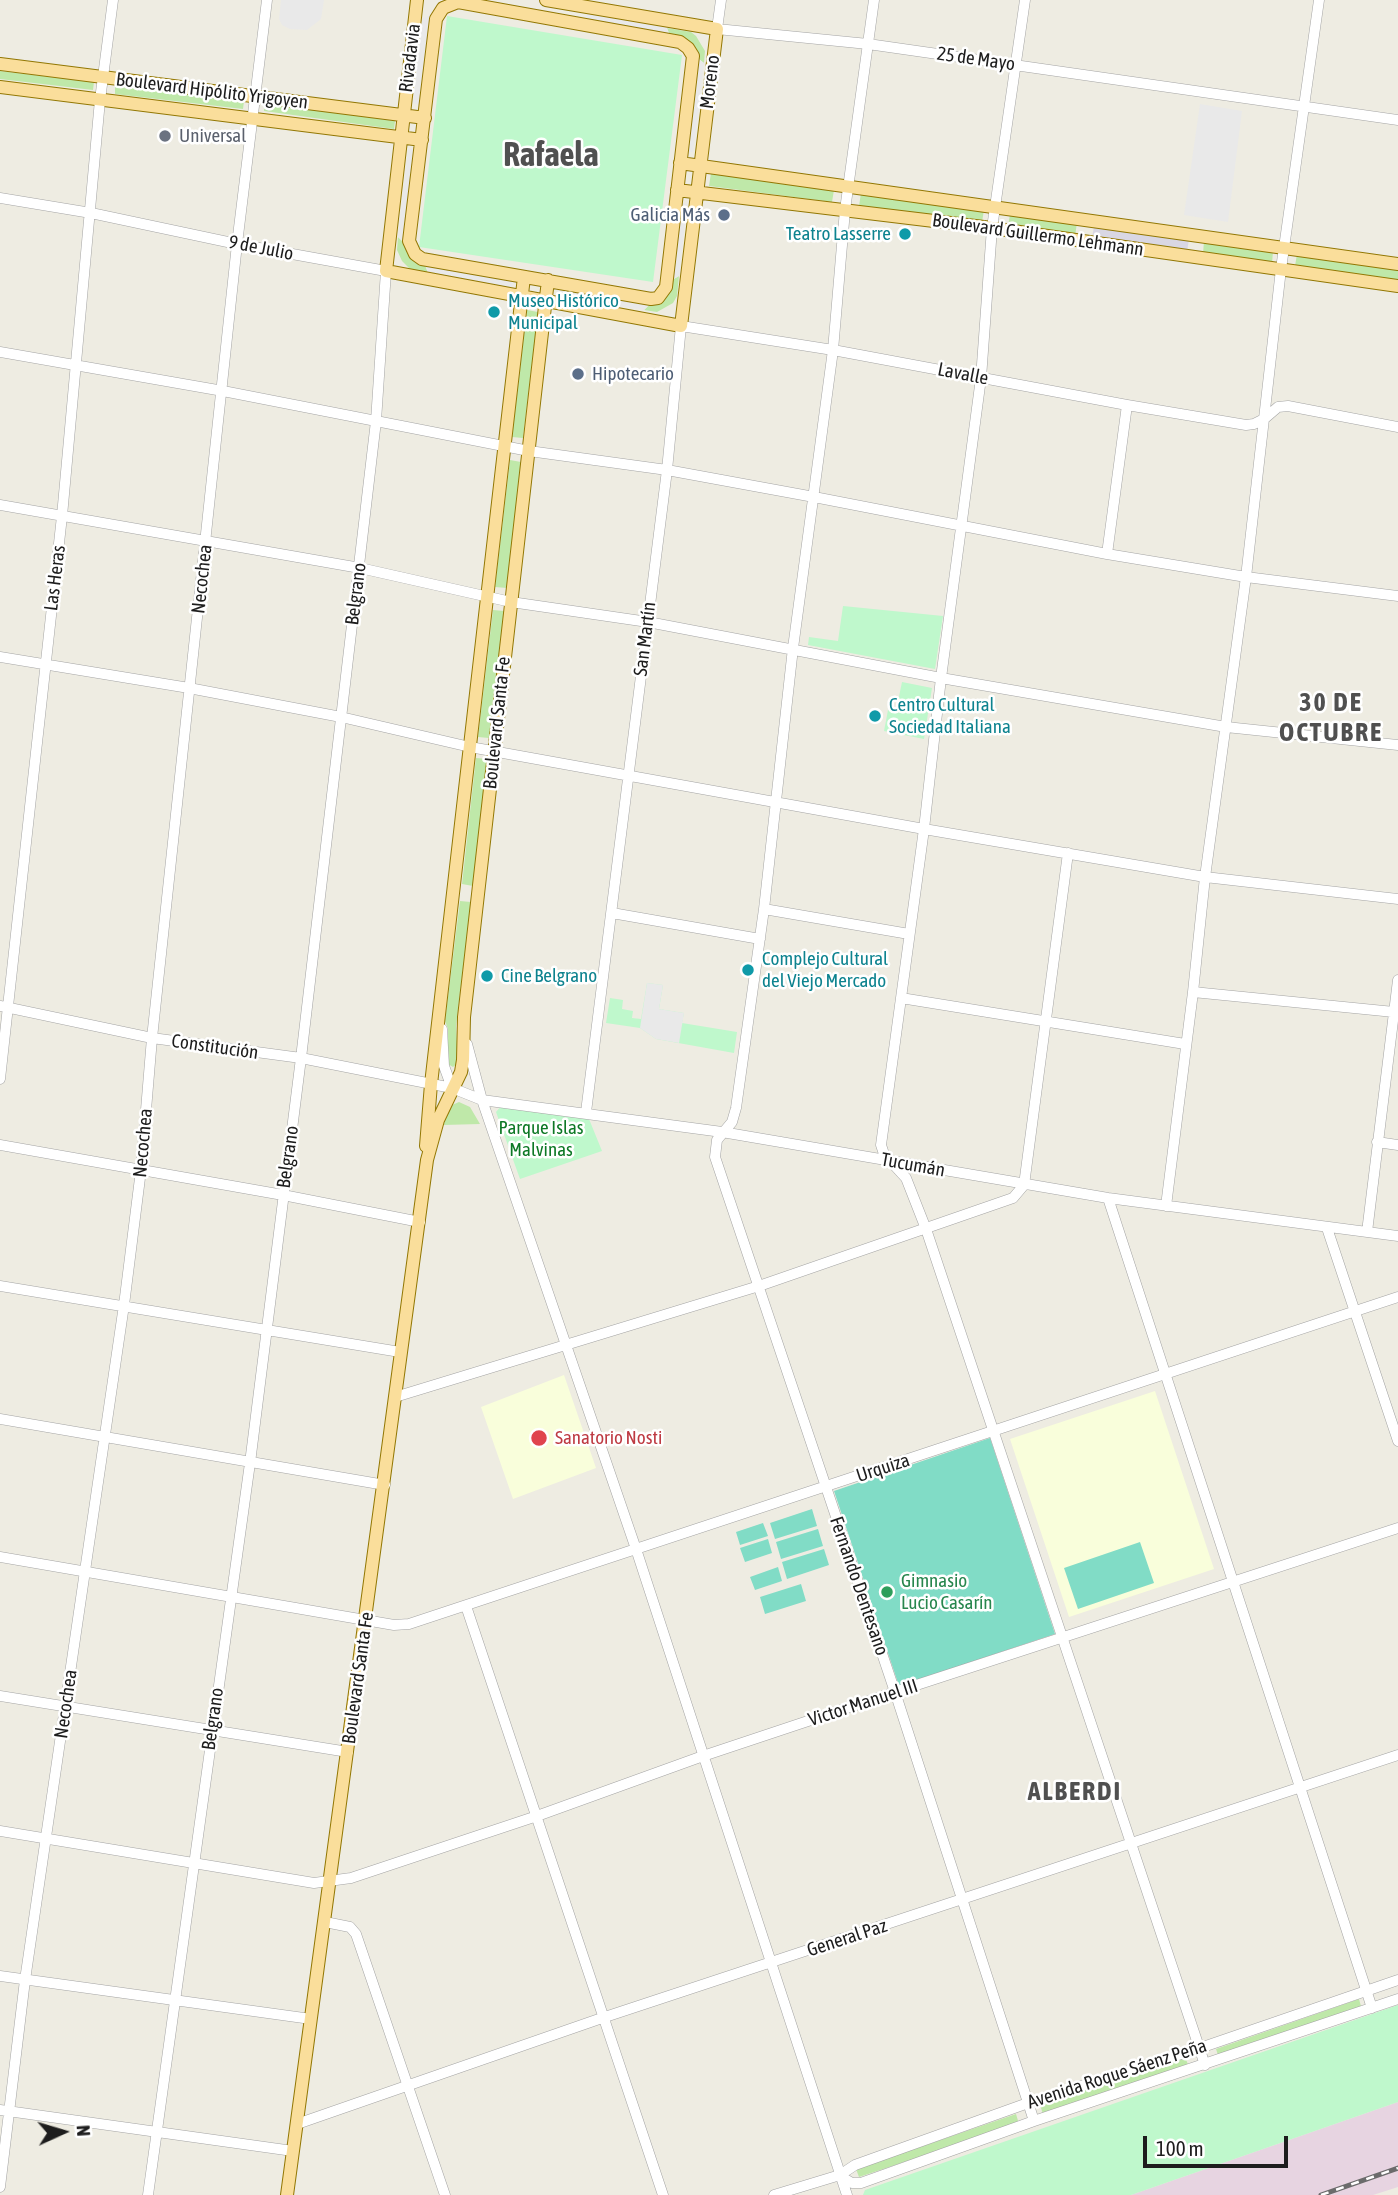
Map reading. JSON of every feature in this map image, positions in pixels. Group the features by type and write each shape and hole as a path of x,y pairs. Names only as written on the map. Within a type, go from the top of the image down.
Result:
{"main road":[{"name":"Rivadavia","path":"403,115 417,0"},
{"name":"25 de Mayo","path":"551,0 577,2 717,29"},
{"path":"551,0 551,19 574,22 577,2"},
{"name":"Rivadavia","path":"425,118 436,19 443,8 458,2 551,19"},
{"name":"Moreno","path":"574,22 680,42 688,48 693,57 680,163"},
{"name":"Moreno","path":"700,165 717,29"},
{"name":"Boulevard Hipólito Yrigoyen","path":"0,64 425,118"},
{"name":"Boulevard Hipólito Yrigoyen","path":"0,87 422,140"},
{"name":"Belgrano","path":"386,271 403,115"},
{"path":"425,118 409,242 415,254 422,259 651,299 658,298 666,287 680,163"},
{"name":"Boulevard Guillermo Lehmann","path":"680,163 1398,264"},
{"name":"San Martín","path":"681,326 700,165"},
{"name":"Boulevard Guillermo Lehmann","path":"677,190 992,228 1398,286"},
{"path":"1083,242 1087,219"},
{"path":"1194,257 1197,235"},
{"name":"9 de Julio","path":"386,271 522,297"},
{"name":"Boulevard Santa Fe","path":"427,1160 431,1084 524,277"},
{"name":"Boulevard Santa Fe","path":"287,2195 427,1160 438,1120 461,1072 463,1060 463,1026 548,280"},
{"name":"Lavalle","path":"522,297 681,326"},
{"path":"454,890 478,894"}],"street":[{"name":"Las Heras","path":"0,1079 4,1007 62,516 100,100 113,0"},
{"name":"Necochea","path":"0,2187 5,2111 66,1707 141,1170 152,1038 189,688 237,244 267,0"},
{"name":"Moreno","path":"717,29 721,0"},
{"name":"Fernando Dentesano","path":"874,0 845,210 833,350 793,648 760,939 736,1108 732,1122 717,1140 715,1157 895,1692 1034,2122"},
{"path":"1025,0 992,228 981,378 881,1145 884,1154 906,1178 926,1229 1205,2065"},
{"path":"1166,1206 1205,877 1246,577 1281,269 1306,108 1319,0"},
{"name":"25 de Mayo","path":"717,29 868,44 1398,120"},
{"name":"9 de Julio","path":"0,198 91,213 237,244 386,271"},
{"name":"Belgrano","path":"148,2195 250,1464 301,1058 376,421 386,271"},
{"name":"Lavalle","path":"681,326 833,350 1246,425 1264,419 1278,407 1288,406 1398,427"},
{"name":"San Martín","path":"586,1112 667,470 681,326"},
{"path":"0,352 223,391 529,451 667,470 814,496 1107,554 1246,577 1398,596"},
{"path":"1107,554 1127,405"},
{"path":"0,505 360,568 511,603 648,622 941,678 1226,727 1398,745"},
{"path":"0,657 189,688 341,717 470,747 924,829 1205,877 1398,899"},
{"path":"395,1397 759,1286 1013,1198 1024,1185 1068,853"},
{"path":"764,909 909,934"},
{"path":"612,913 760,939"},
{"path":"1367,1232 1377,1142 1393,1050 1398,980"},
{"path":"1193,992 1394,1012"},
{"path":"901,998 1185,1044"},
{"path":"441,1001 442,1055 452,1088"},
{"name":"Constitución","path":"4,1007 152,1038 301,1058 431,1084"},
{"path":"463,1026 482,1100 568,1344 847,2195"},
{"name":"Tucumán","path":"431,1084 452,1088 482,1100 722,1132 1108,1198 1398,1236"},
{"path":"1377,1142 1398,1145"},
{"path":"0,1145 420,1222"},
{"path":"1108,1198 1372,2008"},
{"path":"1327,1228 1398,1441"},
{"path":"0,1286 400,1352"},
{"name":"Urquiza","path":"0,1557 394,1625 409,1624 1398,1297"},
{"path":"0,1419 250,1464 385,1485"},
{"name":"Victor Manuel III","path":"0,1831 314,1883 351,1878 537,1816 703,1756 1398,1528"},
{"path":"466,1606 663,2195"},
{"path":"0,1696 348,1752"},
{"name":"General Paz","path":"297,2124 603,2018 1398,1755"},
{"path":"325,1922 351,1927 356,1934 445,2195"},
{"path":"0,1976 311,2019"},
{"name":"Avenida Roque Sáenz Peña","path":"774,2195 840,2175 855,2165 1028,2103 1398,1980"},
{"name":"Avenida Roque Sáenz Peña","path":"840,2175 852,2183 861,2183 1398,1999"},
{"path":"5,2111 293,2151"}],"shaded area":[{"path":"281,0 324,0 321,19 307,30 290,29 282,25 279,19"},
{"path":"587,14 667,28 670,36 585,21"},
{"path":"430,15 420,105 413,103 422,19"},
{"path":"697,58 704,63 693,152 686,152"},
{"path":"1200,104 1242,111 1228,222 1184,215"},
{"path":"408,149 415,149 405,243 398,237"},
{"path":"680,202 687,204 679,276 672,280"},
{"path":"1094,226 1189,239 1187,252 1092,238"},
{"path":"425,265 514,281 511,288 428,273"},
{"path":"557,288 650,304 644,310 557,296"},
{"path":"647,983 663,985 659,1009 684,1013 679,1043 656,1039 640,1028"},
{"name":"Sanatorio Nosti","path":"564,1375 596,1468 513,1499 481,1407"},
{"path":"1155,1391 1214,1569 1069,1617 1010,1439"},
{"path":"990,1438 1055,1634 899,1686 834,1491"},
{"path":"812,1509 817,1526 775,1539 770,1523"},
{"path":"763,1523 768,1536 740,1545 736,1532"},
{"path":"818,1529 823,1546 781,1559 776,1542"},
{"path":"768,1539 772,1553 745,1562 740,1548"},
{"path":"1140,1542 1154,1583 1078,1609 1064,1568"},
{"path":"824,1549 829,1565 787,1579 782,1562"},
{"path":"778,1567 782,1581 755,1590 750,1577"},
{"path":"801,1584 806,1601 765,1614 760,1597"},
{"path":"1398,2102 1398,2187 1373,2195 1131,2195"}],"green space":[{"path":"447,16 682,55 653,282 419,247"},
{"path":"667,28 691,32 696,36 705,51 704,63 670,36"},
{"path":"0,71 94,82 93,90 0,79"},
{"path":"115,86 244,101 243,109 115,94"},
{"path":"265,103 395,121 394,129 264,111"},
{"path":"711,173 834,190 832,202 709,186"},
{"path":"861,193 984,210 982,222 859,206"},
{"path":"1010,214 1077,223 1075,236 1008,227"},
{"path":"398,237 425,265 428,273 410,269 402,261 397,250"},
{"path":"1204,241 1273,251 1272,264 1203,254"},
{"path":"1297,254 1398,269 1398,281 1295,266"},
{"path":"679,276 677,296 673,303 657,312 644,310 650,304 663,300 672,280"},
{"path":"527,310 538,312 523,438 512,437"},
{"path":"510,460 521,462 507,588 495,587"},
{"path":"843,606 943,616 935,669 808,645 809,637 838,641"},
{"path":"493,610 504,611 489,738 478,737"},
{"path":"902,682 932,688 924,739 884,731 888,710 896,711"},
{"path":"476,758 488,759 473,886 462,884"},
{"path":"460,901 471,902 456,1026 458,1063 453,1067 448,1064 448,1029 445,1021"},
{"path":"647,983 663,985 659,1009 684,1013 682,1023 737,1032 734,1053 656,1039 640,1028 606,1023 610,998 623,1000 622,1009 633,1011 632,1018 641,1019"},
{"path":"459,1102 470,1107 480,1124 443,1125 452,1105"},
{"name":"Parque Islas Malvinas","path":"501,1106 587,1114 602,1151 520,1179 496,1112"},
{"path":"1359,1999 1362,2010 1219,2058 1216,2049"},
{"path":"1398,2005 1398,2102 1131,2195 863,2195 865,2190"},
{"path":"1185,2057 1189,2067 1043,2114 1040,2105"},
{"path":"1016,2114 1019,2124 859,2177 856,2169"}],"railway":[{"path":"1321,2195 1398,2168"}],"place":[{"name":"Universal","path":"165,136"},
{"name":"Galicia Más","path":"724,215"},
{"name":"Teatro Lasserre","path":"905,234"},
{"name":"Museo Histórico Municipal","path":"494,312"},
{"name":"Hipotecario","path":"578,374"},
{"name":"Centro Cultural Sociedad Italiana","path":"875,716"},
{"name":"Complejo Cultural del Viejo Mercado","path":"748,970"},
{"name":"Cine Belgrano","path":"487,976"},
{"name":"Sanatorio Nosti","path":"539,1438"},
{"name":"Gimnasio Lucio Casarín","path":"887,1592"}],"district":[{"name":"Rafaela","path":"551,156"},
{"name":"30 DE OCTUBRE","path":"1331,718"},
{"name":"ALBERDI","path":"1075,1792"}]}
